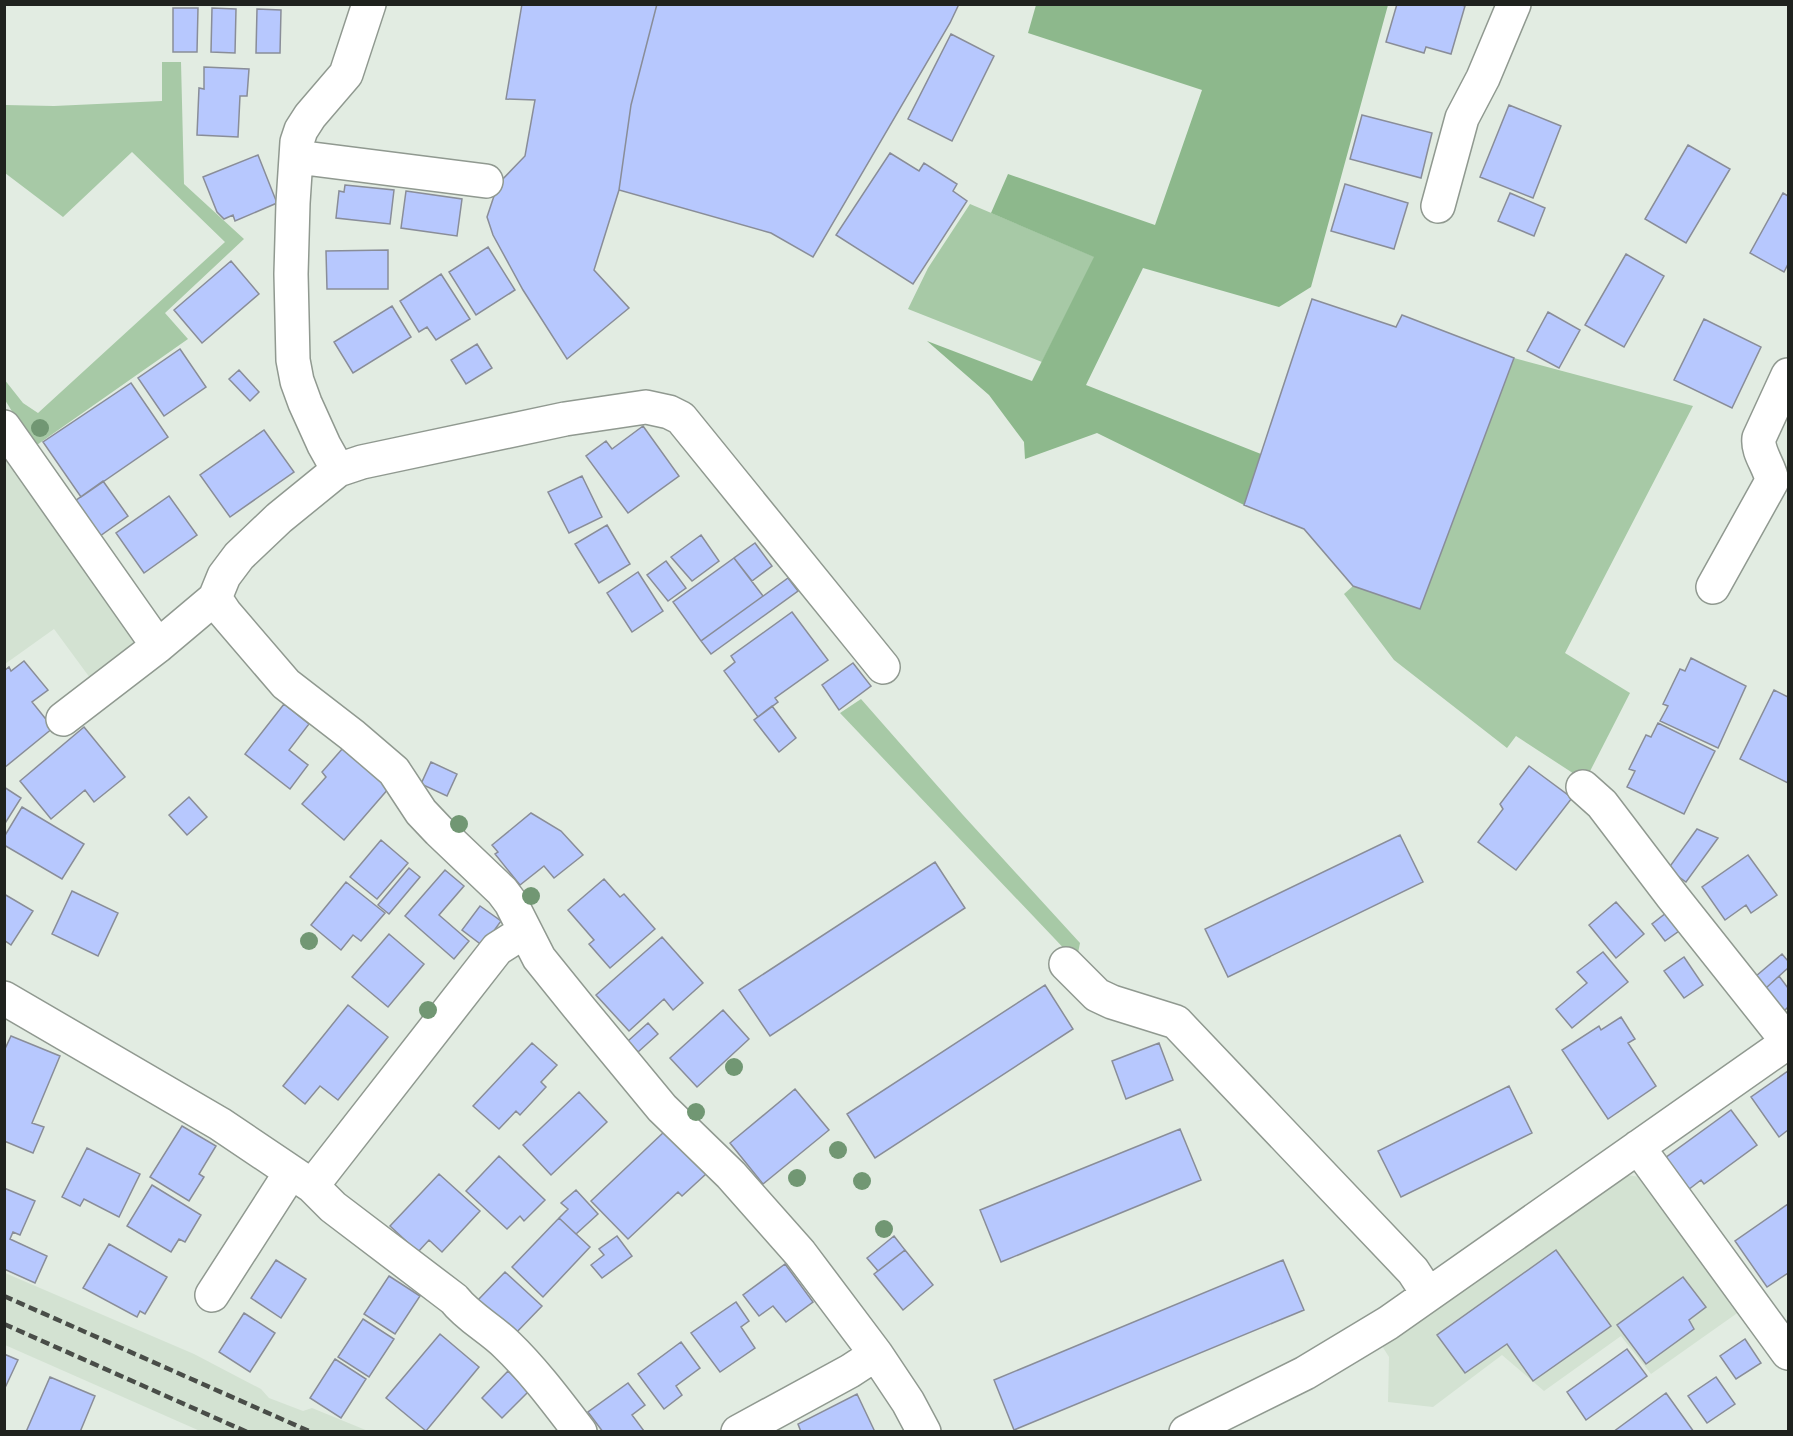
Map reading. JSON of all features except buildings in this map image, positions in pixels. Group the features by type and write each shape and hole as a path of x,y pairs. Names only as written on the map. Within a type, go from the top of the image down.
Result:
{"street":[{"path":"339,470 324,445 305,403 293,360 291,274 297,142 310,116 346,74 369,4"},
{"path":"1438,206 1462,118 1483,78 1514,4"},
{"path":"297,157 486,181"},
{"path":"1713,587 1772,481 1758,444 1788,375"},
{"path":"63,719 158,646 215,598 224,576 239,556 279,518 339,470 362,462 565,419 646,407 669,412 681,418 883,667"},
{"path":"4,427 158,646"},
{"path":"215,598 225,613 286,684 394,771 421,812 502,891 511,903 539,958 552,975 662,1108 731,1175 800,1253 876,1354 924,1431"},
{"path":"1186,1431 1305,1373 1388,1323 1788,1042 1602,804 1583,787"},
{"path":"212,1295 301,1179 497,950 525,931"},
{"path":"1066,964 1097,995 1176,1022 1413,1271 1428,1294"},
{"path":"4,998 220,1124 301,1179 333,1207 454,1299 464,1312 505,1342 580,1431"},
{"path":"1638,1148 1788,1353"},
{"path":"738,1431 850,1371 876,1354"}],"shaded area":[{"path":"4,450 144,642 93,682 54,629 5,664"},
{"path":"1626,1175 1641,1177 1743,1309 1651,1374 1621,1336 1544,1391 1502,1355 1433,1407 1388,1402 1389,1357 1382,1346"},
{"path":"5,1273 194,1354 261,1389 269,1398 303,1411 312,1408 368,1431 200,1431 5,1345"}],"green space":[{"path":"1036,5 1388,5 1311,287 1279,307 1143,268 1086,385 1261,454 1244,505 1097,433 1025,459 1024,442 989,395 927,341 1032,381 1094,257 991,213 1008,174 1155,225 1202,90 1028,33"},
{"path":"162,62 181,62 184,184 244,239 165,313 188,339 34,447 5,400 4,379 23,403 38,413 225,242 132,152 63,217 5,173 5,105 54,106 162,101"},
{"path":"970,204 1095,257 1042,362 908,309 928,268"},
{"path":"1514,358 1693,406 1565,653 1630,693 1585,781 1516,736 1507,748 1394,660 1344,594 1353,586 1420,609"},
{"path":"861,699 1080,943 1078,953 1073,958 840,713"}],"railway":[{"path":"4,1296 311,1432"},
{"path":"4,1324 247,1432"}]}
